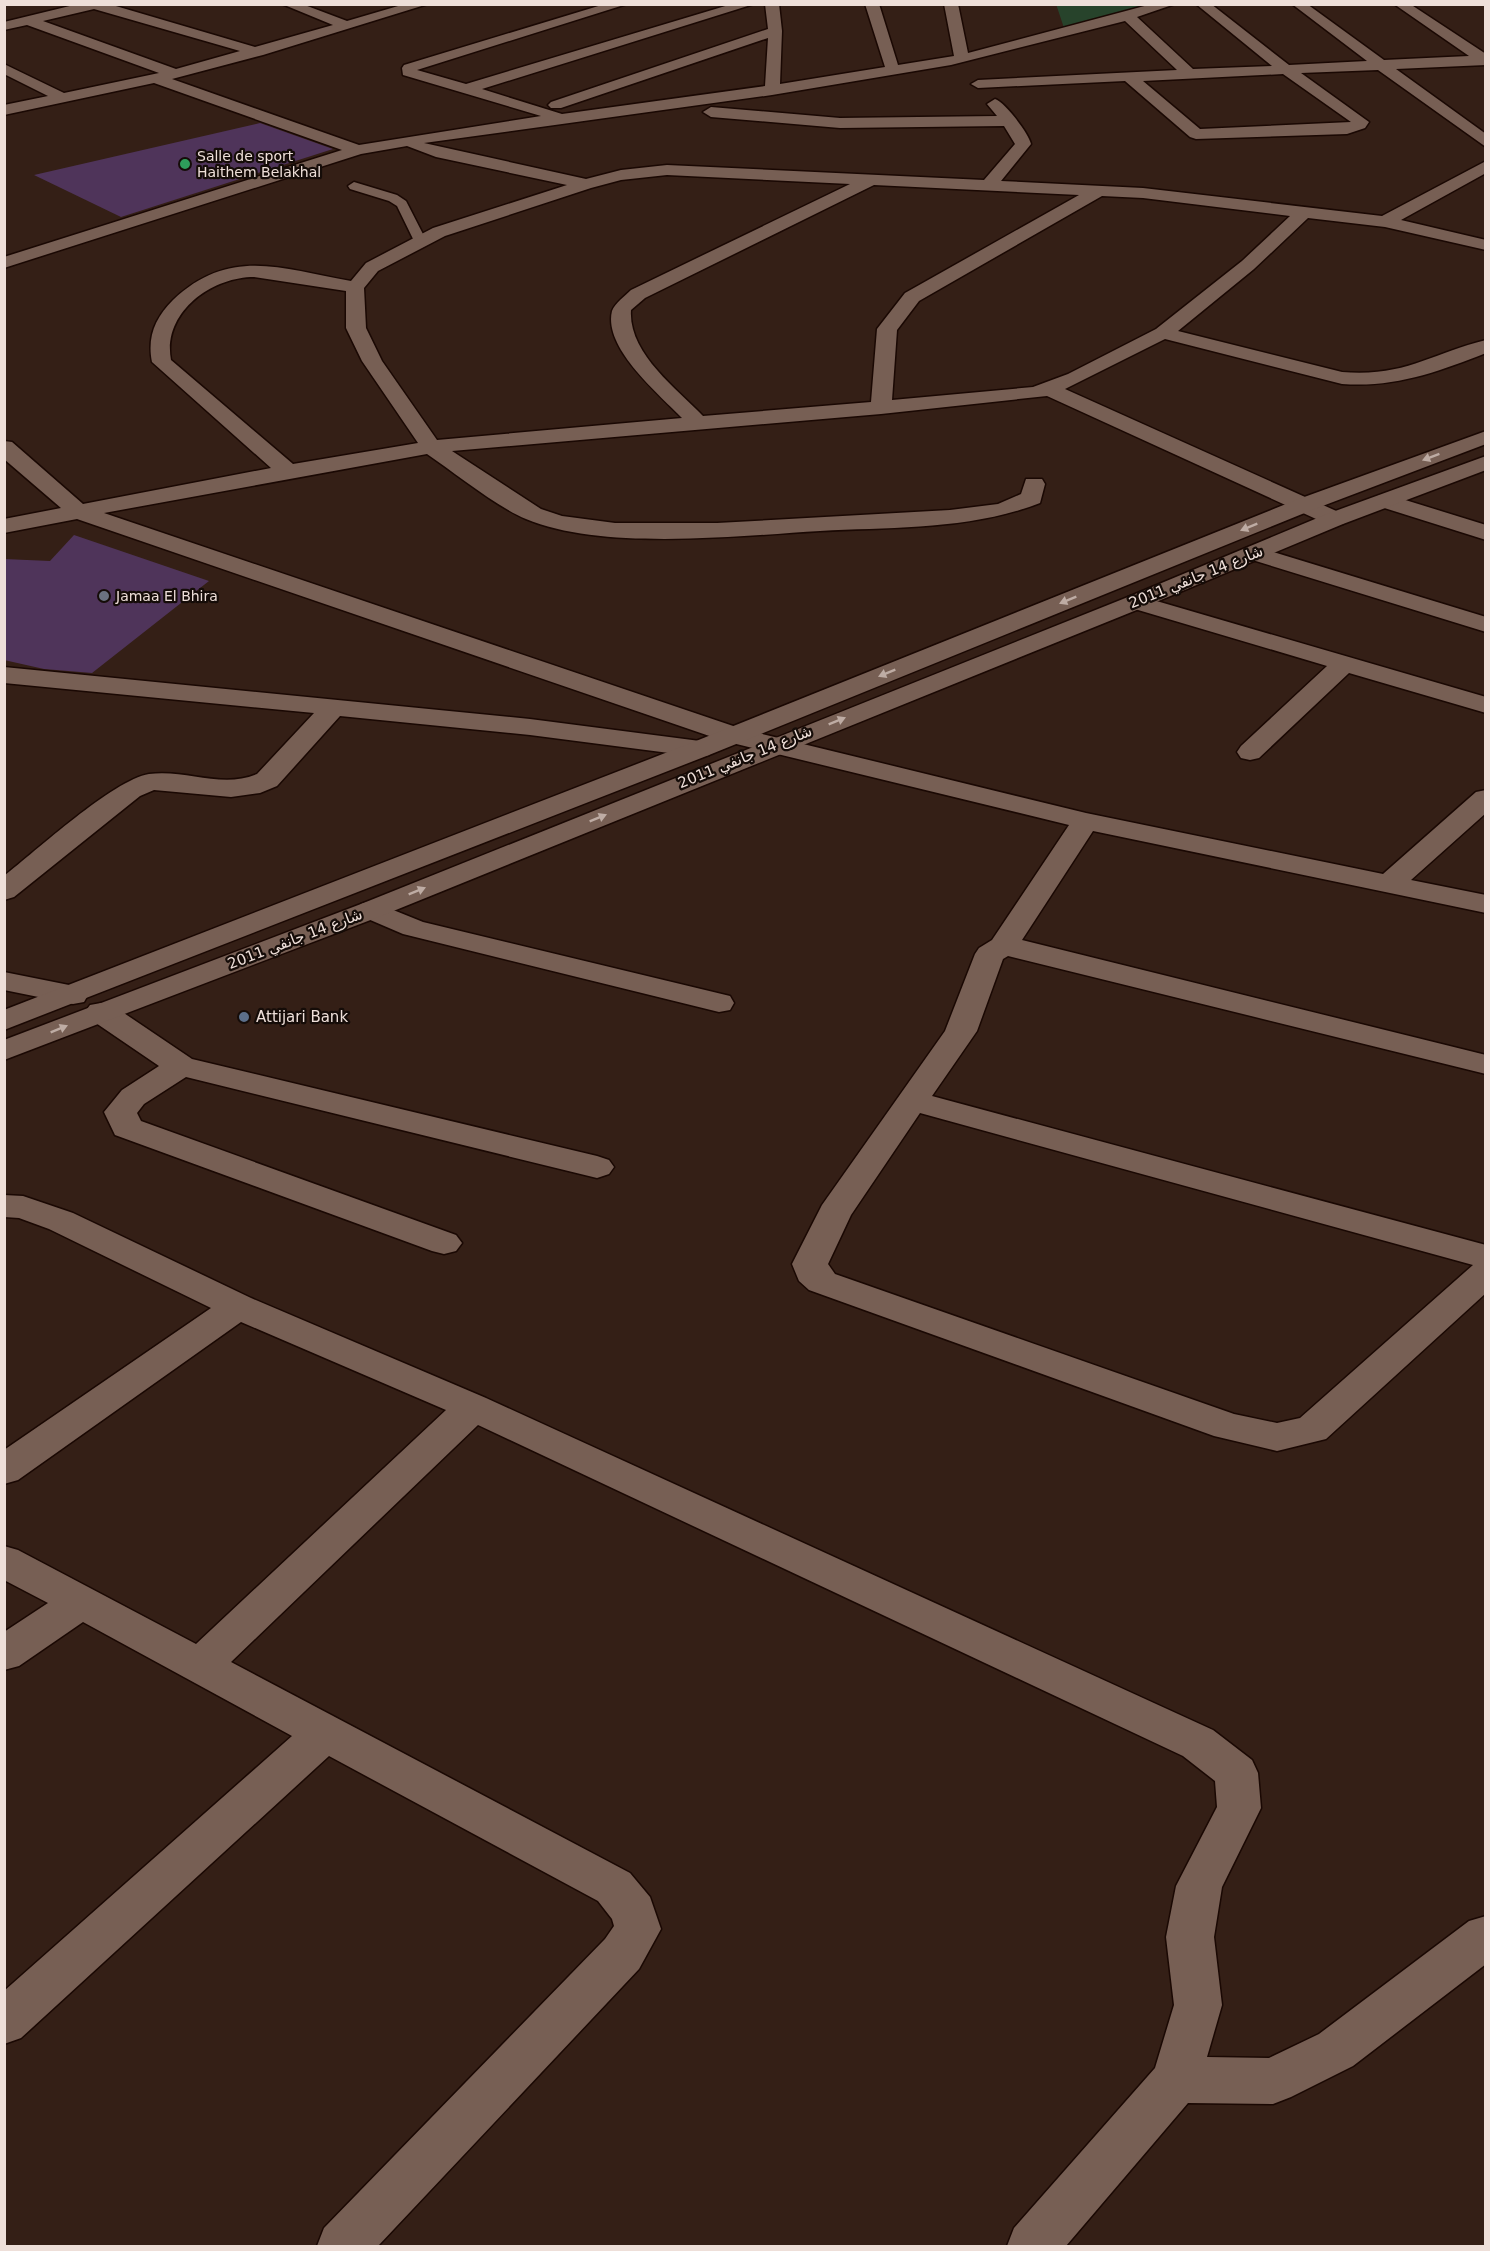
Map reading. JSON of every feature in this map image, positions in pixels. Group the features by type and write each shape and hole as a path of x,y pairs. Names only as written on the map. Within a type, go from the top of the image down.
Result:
{"street":[{"path":"288,4 346,25"},
{"path":"4,110 175,74 422,4"},
{"path":"564,118 470,88 419,77 408,72 409,68 621,4"},
{"path":"470,88 748,4"},
{"path":"772,4 775,31 772,90"},
{"path":"872,4 893,71"},
{"path":"951,4 957,59 1022,138 1023,144 990,184"},
{"path":"4,263 358,150 404,141 772,90 825,92 893,71 1063,40 1169,4"},
{"path":"1128,76 1196,134 1347,129 1359,125 1361,122 1288,71 1202,4"},
{"path":"1298,4 1485,142"},
{"path":"1400,4 1485,60"},
{"path":"4,26 96,5 258,52"},
{"path":"1129,17 1189,74"},
{"path":"30,21 175,74"},
{"path":"540,110 775,31"},
{"path":"978,84 1485,60"},
{"path":"1084,61 1101,77"},
{"path":"4,68 63,98"},
{"path":"155,78 358,150"},
{"path":"825,92 840,123"},
{"path":"652,107 840,123 1009,121"},
{"path":"404,141 436,152 585,184"},
{"path":"1385,222 1485,166"},
{"path":"1034,484 1032,498 1002,510 971,515 717,530 615,530 559,522 533,514 431,447 372,361 356,328 355,287 372,267 420,240 585,184 621,175 667,170 1100,190 1305,211 1385,222 1485,245"},
{"path":"698,423 628,346 620,326 622,309 638,294 873,179"},
{"path":"882,408 883,359 887,329 912,297 1100,190"},
{"path":"4,526 288,471 431,447 882,408 1049,389 1163,333 1248,265 1305,211"},
{"path":"288,471 162,362 158,347 161,330 171,312 201,284 230,272 280,275 355,287"},
{"path":"1163,333 1342,378 1365,381 1406,376 1485,346"},
{"path":"1049,389 1335,519"},
{"name":"شارع 14 جانفي 2011","path":"4,1021 700,749 1304,505 1485,437"},
{"path":"4,447 79,512 360,610 733,735 1086,821 1388,885 1485,903"},
{"name":"شارع 14 جانفي 2011","path":"4,1051 371,910 773,746 1136,602 1335,519 1485,462"},
{"path":"1386,501 1485,533"},
{"path":"1254,553 1485,625"},
{"path":"1136,602 1343,665 1485,705"},
{"path":"1250,752 1343,665"},
{"path":"4,675 530,727 700,749"},
{"path":"4,701 36,679"},
{"path":"4,891 130,790 151,782 231,789 250,787 267,780 334,707"},
{"path":"1388,885 1485,798"},
{"path":"1086,821 1003,946 990,954 961,1031 834,1213 810,1264 812,1273 822,1282 1228,1426 1277,1437 1312,1429 1485,1273"},
{"path":"371,910 413,928 719,1003"},
{"path":"1003,946 1025,949 1485,1065"},
{"path":"4,981 72,994"},
{"path":"101,1012 181,1066 597,1167"},
{"path":"181,1066 133,1096 120,1112 127,1128 444,1243"},
{"path":"913,1101 1485,1257"},
{"path":"4,1206 23,1207 61,1221 238,1307 473,1407 1198,1743 1236,1773 1239,1808 1199,1887 1191,1937 1198,2005 1176,2079 1033,2247"},
{"path":"4,1470 238,1307"},
{"path":"200,1666 473,1407"},
{"path":"4,1561 614,1887 634,1911 638,1929 622,1954 343,2247"},
{"path":"4,1654 81,1602"},
{"path":"4,2022 326,1733"},
{"path":"1176,2079 1273,2080 1336,2050 1485,1936"}],"lane":[{"path":"354,186 393,198 402,204 420,240"}],"green space":[{"path":"1056,4 1154,5 1064,28"}],"building":[{"name":"Salle de sport Haithem Belakhal","path":"260,123 333,149 121,217 34,175"},
{"name":"Jamaa El Bhira","path":"74,535 209,581 92,673 44,669 4,660 4,559 50,561"}],"place":[{"name":"Salle de sport Haithem Belakhal","path":"185,164"},
{"name":"Jamaa El Bhira","path":"104,596"},
{"name":"Attijari Bank","path":"244,1017"}]}
